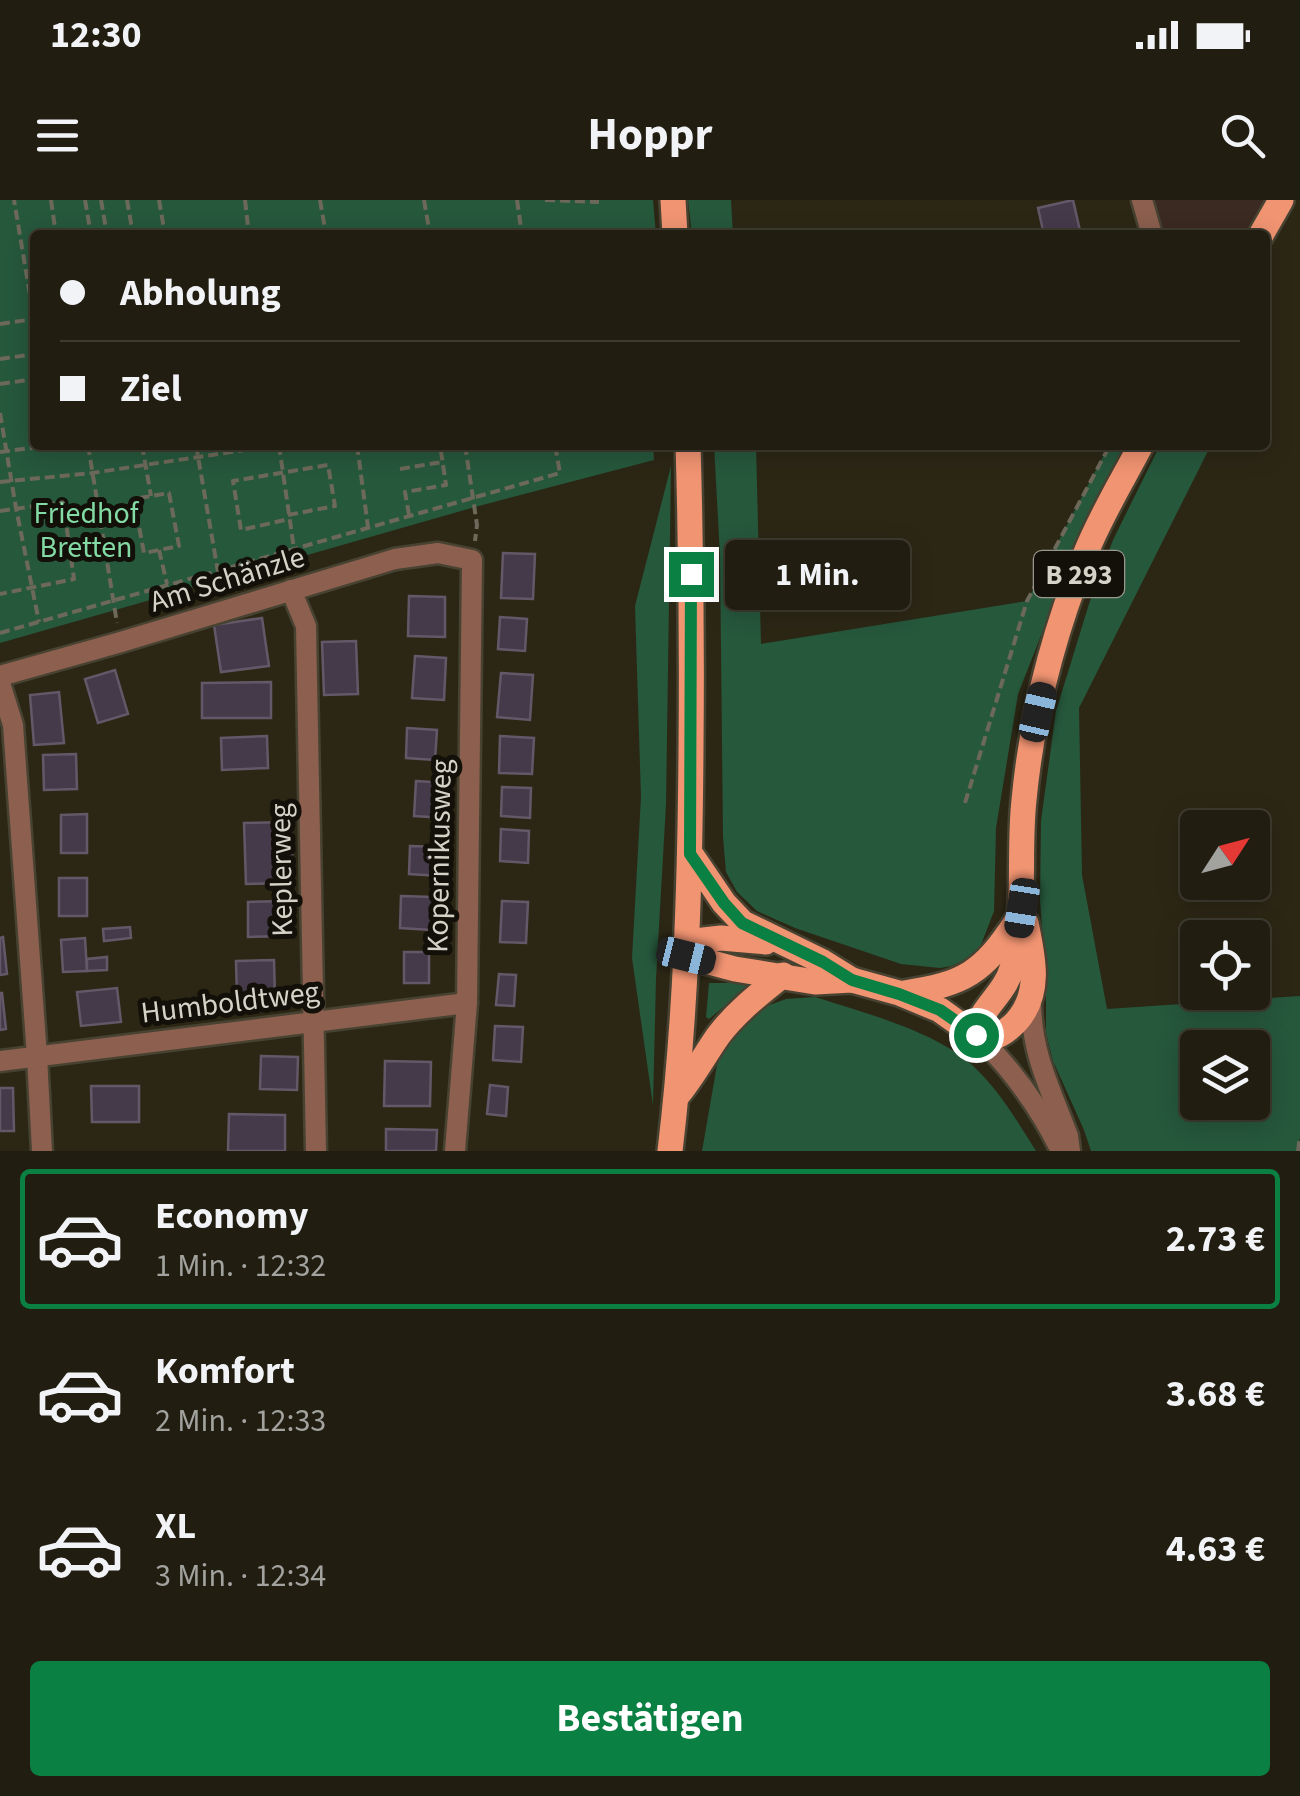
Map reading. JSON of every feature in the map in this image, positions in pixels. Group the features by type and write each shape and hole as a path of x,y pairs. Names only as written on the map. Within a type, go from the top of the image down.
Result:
{"main road":[{"path":"673,200 675,230"},
{"path":"1263,230 1282,200"},
{"path":"670,1151 690,854 688,450"},
{"name":"B 293","path":"1030,996 1034,966 1022,908 1021,835 1038,712 1048,666 1086,553 1138,450"},
{"path":"690,854 735,916 755,931 852,980 940,1010 979,1037 992,1038 1007,1030 1026,1008 1030,996"},
{"path":"899,994 939,988 973,972 995,952 1022,908"},
{"path":"979,1037 982,1017 1012,970 1022,908"},
{"path":"686,949 735,938 784,944"},
{"path":"686,949 736,969 814,982 852,980"},
{"path":"676,1096 694,1076 719,1034 783,975"}],"street":[{"path":"1142,200 1151,230"},
{"name":"Am Schänzle","path":"0,680 395,559 438,553 472,560"},
{"name":"Kopernikusweg","path":"455,1151 467,1003 472,560"},
{"name":"Keplerweg","path":"291,590 306,626 316,1151"},
{"path":"0,680 14,725 42,1151"},
{"path":"1030,996 1036,1053 1068,1136 1070,1151"},
{"name":"Humboldtweg","path":"0,1061 467,1003"},
{"path":"979,1037 1020,1081 1061,1151"}],"path":[{"path":"14,200 30,295"},
{"path":"50,200 55,230"},
{"path":"86,200 90,230"},
{"path":"101,200 106,230"},
{"path":"127,200 132,230"},
{"path":"159,200 164,230"},
{"path":"245,200 248,230"},
{"path":"320,200 325,230"},
{"path":"424,200 429,230"},
{"path":"517,200 521,230"},
{"path":"546,200 599,202"},
{"path":"0,324 30,320"},
{"path":"0,359 30,355"},
{"path":"0,384 30,380"},
{"path":"0,414 3,452 12,480 39,622"},
{"path":"3,452 30,448"},
{"path":"89,450 121,642"},
{"path":"143,450 151,496"},
{"path":"197,450 218,572"},
{"path":"0,482 247,450"},
{"path":"279,450 294,548"},
{"path":"358,450 368,528"},
{"path":"410,516 405,492 446,485 441,450"},
{"path":"466,450 477,525 472,560"},
{"path":"0,633 560,473 557,450"},
{"path":"964,803 1027,600 1107,450"},
{"path":"400,469 442,462"},
{"path":"328,465 334,506 289,517 241,530 232,482 328,465"},
{"path":"169,493 179,546 144,552 134,499 151,496 169,493"},
{"path":"0,511 64,502 74,579 0,594"},
{"path":"159,550 168,586"},
{"path":"1298,1151 1300,1137"}],"shaded area":[{"path":"1142,200 1268,200 1251,230 1151,230"}],"green space":[{"name":"Friedhof Bretten","path":"0,200 653,200 656,230 30,230 30,450 653,450 654,460 0,643"},
{"path":"688,200 731,200 733,230 691,230"},
{"path":"714,450 756,450 761,644 1027,601 1106,450 1127,450 1077,544 1018,694 996,828 994,911 981,945 970,958 940,968 901,964 795,928 757,911 737,892 726,872 723,837 720,555"},
{"path":"1158,450 1208,450 1079,708 1082,875 1107,1009 1180,1004 1180,1010 1270,1010 1270,998 1300,996 1298,1151 1091,1151 1053,1061 1046,1033 1041,821 1056,711 1113,540"},
{"path":"671,466 666,804 653,1105 632,958 641,797 635,606"},
{"path":"709,983 749,983 749,986 709,1019"},
{"path":"815,997 897,1024 956,1052 990,1084 1036,1151 702,1151 717,1065 730,1039 767,1006 786,999"}],"building":[{"path":"1073,200 1080,230 1043,230 1038,208"},
{"path":"503,553 535,554 533,599 501,598"},
{"path":"409,596 445,597 445,637 408,636"},
{"path":"500,617 527,619 525,651 498,649"},
{"path":"262,618 269,666 221,672 214,625"},
{"path":"356,641 358,694 324,695 322,642"},
{"path":"415,656 446,658 444,700 412,698"},
{"path":"115,670 128,714 98,723 85,679"},
{"path":"501,673 533,675 530,720 497,717"},
{"path":"271,682 271,718 202,718 202,683"},
{"path":"59,692 64,743 34,745 30,695"},
{"path":"407,728 437,730 435,760 406,758"},
{"path":"267,736 268,768 222,770 221,738"},
{"path":"500,736 534,738 532,774 499,773"},
{"path":"76,754 77,789 44,790 43,755"},
{"path":"416,781 447,783 445,818 414,816"},
{"path":"502,787 531,788 530,818 501,816"},
{"path":"87,814 87,853 61,853 61,815"},
{"path":"291,822 293,883 246,884 244,823"},
{"path":"501,829 529,831 528,863 500,861"},
{"path":"410,846 441,847 440,876 409,874"},
{"path":"59,878 87,878 87,916 59,916"},
{"path":"401,896 433,897 431,930 400,928"},
{"path":"284,901 285,936 248,937 248,902"},
{"path":"502,901 528,902 526,943 500,942"},
{"path":"130,927 131,938 104,941 103,929"},
{"path":"3,937 7,974 0,975 0,938"},
{"path":"85,938 87,971 63,972 61,940"},
{"path":"404,952 429,952 429,983 404,983"},
{"path":"107,957 107,970 87,971 87,959"},
{"path":"274,960 275,998 237,999 236,961"},
{"path":"499,974 516,975 514,1006 496,1005"},
{"path":"117,988 121,1022 81,1026 77,992"},
{"path":"0,993 6,1029 0,1030"},
{"path":"495,1026 523,1027 521,1062 493,1060"},
{"path":"261,1056 298,1057 297,1090 260,1089"},
{"path":"385,1061 431,1062 430,1106 384,1106"},
{"path":"490,1085 508,1087 506,1116 487,1114"},
{"path":"91,1086 139,1086 139,1122 92,1122"},
{"path":"0,1088 13,1088 14,1131 0,1131"},
{"path":"229,1114 285,1115 285,1151 228,1151"},
{"path":"386,1129 437,1130 436,1151 386,1151"}],"route":[{"path":"691,574 690,854 742,923 852,980 940,1010 976,1035"}]}
